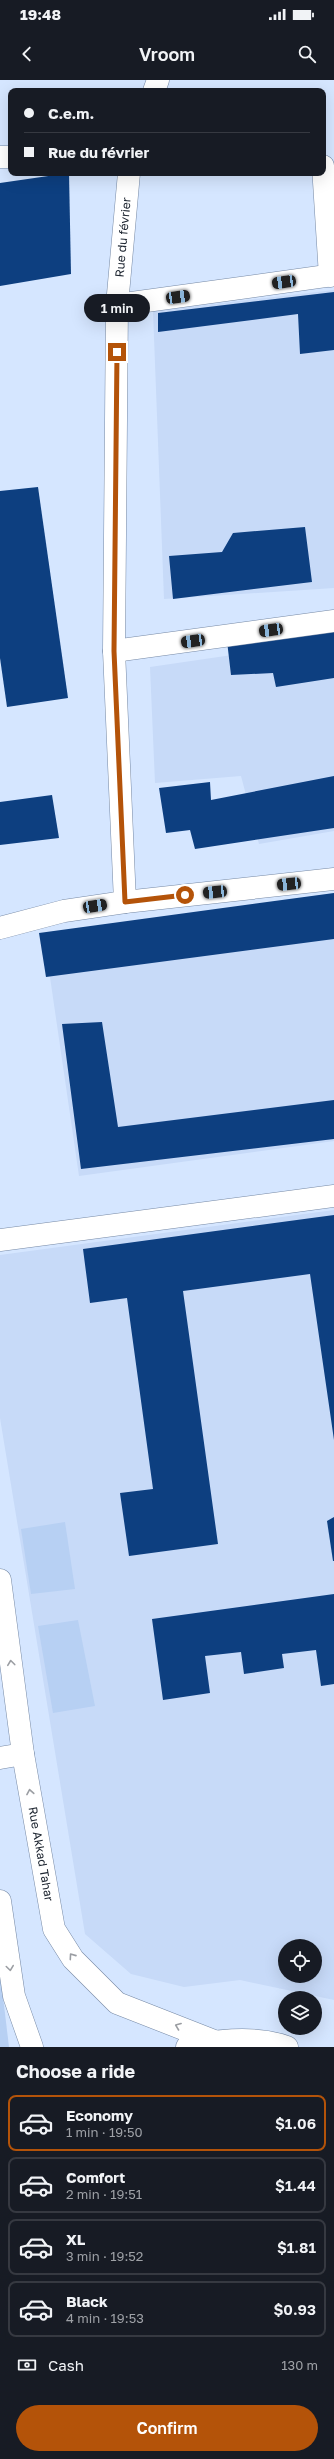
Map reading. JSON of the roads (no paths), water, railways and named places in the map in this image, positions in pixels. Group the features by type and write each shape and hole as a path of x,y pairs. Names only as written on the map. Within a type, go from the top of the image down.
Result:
{"street":[{"name":"Rue du février","path":"125,902 114,651 117,305 129,176"},
{"path":"117,305 332,276 324,176"},
{"path":"114,651 334,621"},
{"path":"0,928 64,911 125,902 334,879"},
{"path":"0,1240 334,1196"},
{"name":"Rue Akkad Tahar","path":"0,1580 23,1754 54,1929 73,1959 117,2003 214,2041"},
{"path":"0,1758 23,1754"},
{"path":"0,1901 14,1996 32,2047"},
{"path":"187,2047 214,2041 275,2043 287,2047"}]}
